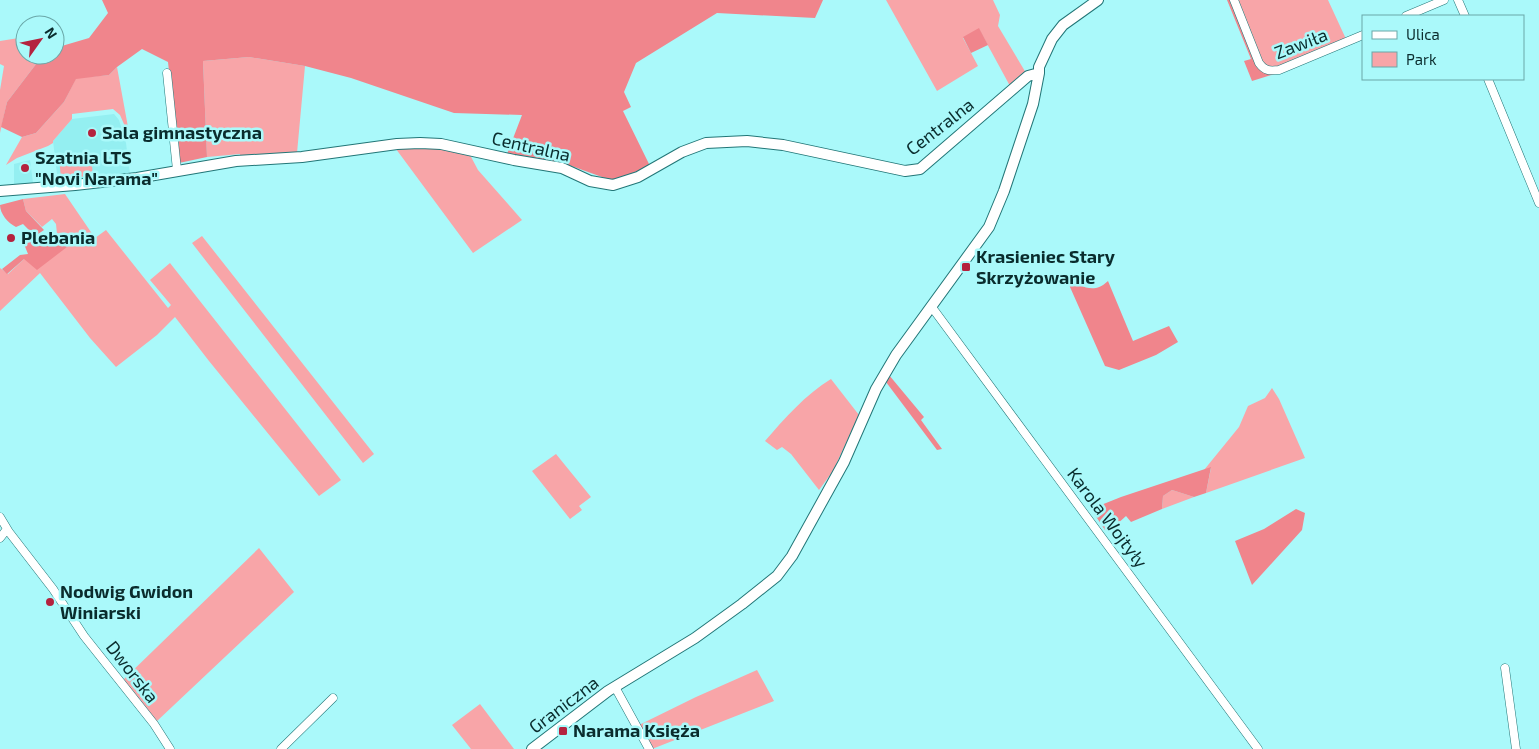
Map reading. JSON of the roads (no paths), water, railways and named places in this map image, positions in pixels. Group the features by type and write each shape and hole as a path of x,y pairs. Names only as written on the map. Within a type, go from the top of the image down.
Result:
{"street":[{"path":"1039,74 1039,67 1052,39 1063,25 1098,0"},
{"name":"Zawiła","path":"1234,0 1259,63 1269,71 1279,70 1362,35"},
{"path":"1408,15 1444,0"},
{"path":"1458,0 1465,15"},
{"path":"167,73 177,170"},
{"name":"Graniczna","path":"532,749 614,687 695,638 777,576 792,556 844,462 876,389 896,356 988,227 1014,162 1033,104 1039,74"},
{"name":"Centralna","path":"0,190 75,185 137,178 236,161 302,157 397,144 420,143 441,144 562,168 590,181 613,185 638,177 682,152 706,143 747,141 783,145 905,171 920,169 1028,76 1039,74"},
{"path":"1488,80 1539,203"},
{"name":"Karola Wojtyły","path":"931,306 1258,749"},
{"name":"Dworska","path":"0,517 53,589 84,636 154,724 170,749"},
{"path":"0,538 7,528"},
{"path":"1504,668 1516,749"},
{"path":"614,687 649,749"},
{"path":"281,749 333,698"}],"place":[{"name":"Sala gimnastyczna","path":"92,133"},
{"name":"Szatnia LTS \"Novi Narama\"","path":"25,168"},
{"name":"Plebania","path":"11,238"},
{"name":"Krasieniec Stary Skrzyżowanie","path":"966,267"},
{"name":"Nodwig Gwidon Winiarski","path":"50,602"},
{"name":"Narama Księża","path":"563,731"}]}
